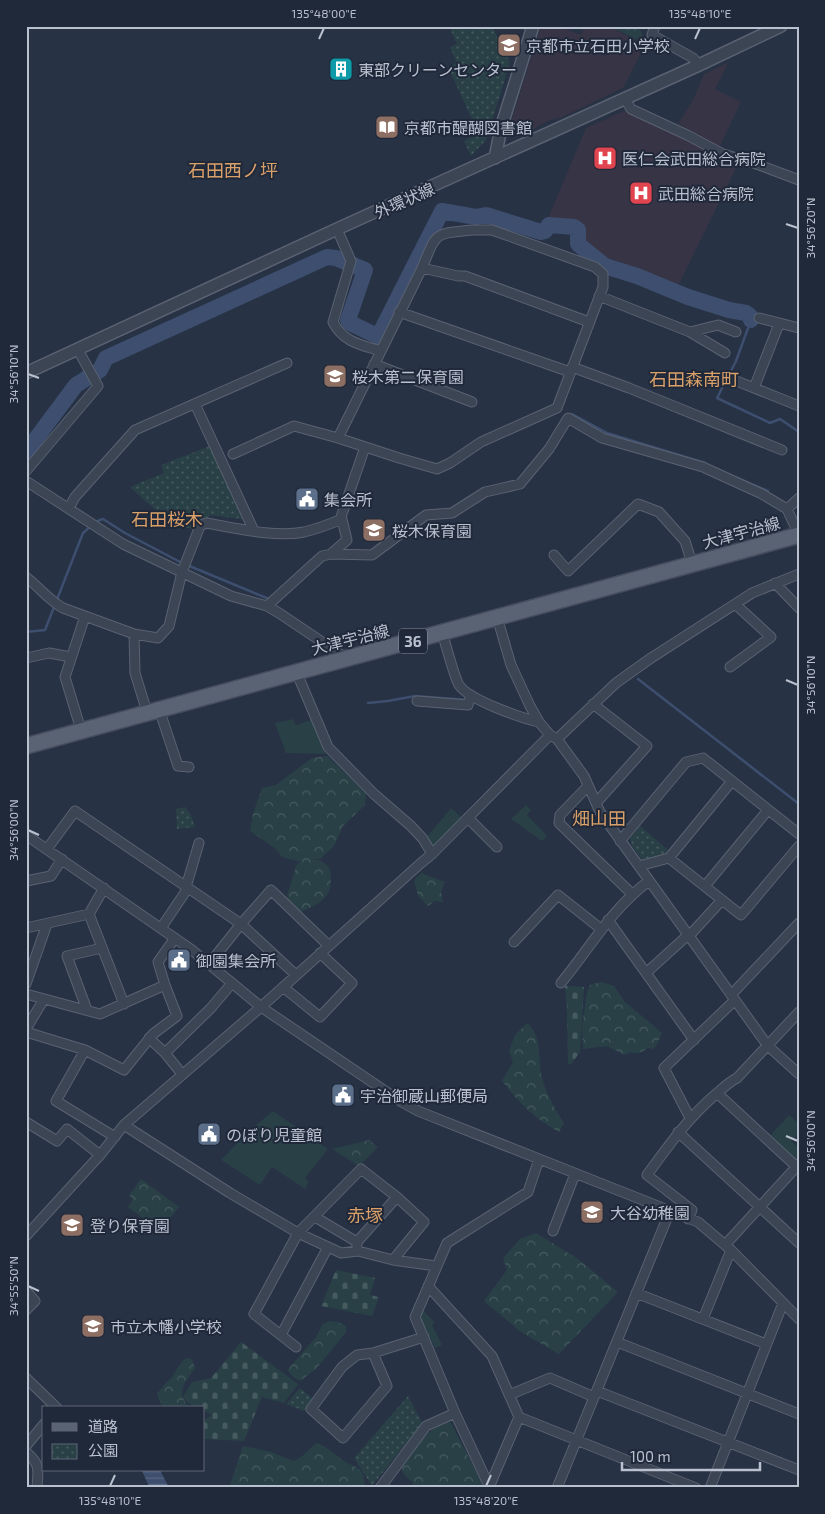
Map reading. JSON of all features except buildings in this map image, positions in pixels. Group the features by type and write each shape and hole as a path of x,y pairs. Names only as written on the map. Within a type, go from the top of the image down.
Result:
{"main road":[{"name":"大津宇治線","path":"27,744 799,535"}],"street":[{"path":"495,158 501,128 533,26"},
{"path":"655,26 652,35 693,58 699,66"},
{"name":"外環状線","path":"26,373 338,229 699,66 781,26"},
{"path":"625,99 631,109 723,154 754,163 799,180"},
{"path":"338,229 350,263 333,322 338,333 355,343 380,351"},
{"path":"232,454 294,426 437,469 504,430 557,408 603,287 602,274 595,267 492,230 472,230 440,234 434,240 338,438"},
{"path":"422,268 465,276 589,322"},
{"path":"599,296 690,332 725,353"},
{"path":"399,312 629,388 782,450"},
{"path":"759,318 799,328"},
{"path":"690,332 718,324 736,332"},
{"path":"754,388 779,324"},
{"path":"26,471 98,386 78,350"},
{"path":"69,508 75,497 135,430 286,363"},
{"path":"374,364 472,402"},
{"path":"729,378 799,406"},
{"path":"195,404 254,530"},
{"path":"557,408 568,418 602,438 703,467 762,494 787,509 799,535"},
{"path":"267,606 322,556 331,554 372,555 426,515 452,513 485,492 520,484 549,449 568,418"},
{"path":"331,554 347,540 341,517 365,448"},
{"path":"26,481 123,544 231,596 267,606 346,658"},
{"path":"787,509 799,498"},
{"path":"554,555 568,571 638,504 659,512 685,541 692,563"},
{"path":"26,577 53,602 134,634 158,638 169,626 182,572 200,526 206,523 281,533 304,532 342,519"},
{"path":"26,1236 100,1155 124,1125 261,1007 328,945 432,854 553,737 594,704 616,683 651,658 752,593 775,582 799,574"},
{"path":"775,582 799,608"},
{"path":"730,667 771,637 735,604"},
{"path":"81,730 65,677 85,616"},
{"path":"497,617 511,665 539,722 584,776 600,812 768,1046 799,1074"},
{"path":"442,633 459,684 471,695 497,708 539,722"},
{"path":"134,634 135,673 178,766 189,767"},
{"path":"26,658 49,653 71,658"},
{"path":"296,671 328,748 374,794 411,826 423,839 432,854"},
{"path":"417,701 468,705 471,695"},
{"path":"594,704 647,746 596,804"},
{"path":"620,841 686,762 703,758 799,834"},
{"path":"638,866 669,858 732,781"},
{"path":"588,786 560,815 559,823 632,894"},
{"path":"705,886 768,810"},
{"path":"47,849 75,811 241,924 296,975"},
{"path":"468,818 497,847"},
{"path":"26,834 175,938 261,1007 400,1101 418,1111 698,1222 728,1247 799,1319"},
{"path":"161,928 187,887 199,843"},
{"path":"669,858 741,915 799,846"},
{"path":"26,881 51,876 62,859"},
{"path":"561,984 608,920 632,894 649,881"},
{"path":"26,928 89,914 104,888"},
{"path":"209,964 271,890 328,945"},
{"path":"514,942 558,896 601,929"},
{"path":"646,973 689,936 722,900"},
{"path":"89,914 124,1004"},
{"path":"608,920 694,1040"},
{"path":"690,1118 664,1068 694,1040 799,923"},
{"path":"26,984 46,924"},
{"path":"44,999 26,1030 85,1050 124,1070 149,1038 178,1016 158,962 175,938"},
{"path":"87,1010 66,956 102,948"},
{"path":"283,986 320,1017 352,983 320,953"},
{"path":"165,1053 211,1008 232,983"},
{"path":"26,994 100,1014 165,985"},
{"path":"688,1219 692,1210 647,1175 690,1118 730,1081 737,1078 799,1012"},
{"path":"149,1038 165,1053 182,1074"},
{"path":"85,1050 56,1101 115,1137"},
{"path":"702,1320 728,1247 759,1207 798,1167 718,1093"},
{"path":"26,1122 57,1141 67,1129 100,1155"},
{"path":"124,1125 230,1193 298,1233 342,1253 357,1246 396,1197"},
{"path":"678,1132 799,1244"},
{"path":"490,1486 455,1413 415,1317 447,1244 528,1192 539,1159"},
{"path":"296,1347 254,1314 298,1233 361,1168 424,1222 393,1260"},
{"path":"553,1231 575,1174"},
{"path":"558,1488 670,1211"},
{"path":"315,1217 357,1246 393,1260 436,1266"},
{"path":"281,1335 328,1247"},
{"path":"428,1286 492,1356 518,1417 490,1486"},
{"path":"26,1290 35,1301 26,1310"},
{"path":"636,1293 766,1344"},
{"path":"710,1488 783,1303"},
{"path":"373,1353 386,1386 343,1438 310,1409 342,1368 357,1355 373,1353 424,1337"},
{"path":"616,1342 799,1414"},
{"path":"26,1378 55,1406"},
{"path":"509,1394 550,1378 729,1442 799,1470"},
{"path":"380,1488 426,1426 455,1413"},
{"path":"518,1417 696,1488"},
{"path":"26,1446 42,1426"},
{"path":"26,1452 35,1460 38,1466 37,1488"}],"shaded area":[{"path":"541,26 557,26 581,35 585,26 608,26 645,45 623,88 560,118 550,120 516,138 508,132"},
{"name":"武田総合病院","path":"729,62 715,89 741,102 720,146 717,147 678,124 693,100 704,74"},
{"name":"武田総合病院","path":"626,110 671,129 706,151 715,154 711,162 720,166 724,158 739,162 677,288 631,269 613,259 611,262 602,259 580,240 582,224 573,221 547,221 586,128"}],"green space":[{"path":"449,26 492,26 510,63 486,140 471,156 464,141 476,135 472,119 448,67 457,63 450,47 457,44"},
{"path":"610,26 627,26 638,29 641,31 641,42"},
{"path":"215,444 249,520 211,515 194,529 186,527 168,519 130,487 164,473 161,465"},
{"path":"293,719 296,725 311,720 323,750 327,754 286,753 275,723"},
{"path":"327,756 366,793 365,805 343,826 334,846 320,859 312,860 320,860 329,867 331,884 329,891 321,901 300,912 290,906 287,896 296,866 299,862 305,861 282,857 276,849 250,831 253,814 262,788 276,785 312,758"},
{"path":"526,805 531,810 527,815 547,836 542,841 511,819"},
{"path":"185,807 191,815 195,827 177,829 176,809"},
{"path":"451,808 462,818 430,849 425,839"},
{"path":"640,826 668,850 662,856 643,860 632,846 630,838"},
{"path":"421,873 445,882 441,892 443,902 435,901 428,906 418,896 414,880"},
{"path":"601,982 614,986 625,1002 662,1033 656,1046 639,1053 630,1052 625,1055 607,1046 583,1049 582,1027 587,992 590,985"},
{"path":"565,986 584,987 580,1052 572,1063 568,1065 567,1006"},
{"path":"527,1023 532,1028 537,1040 541,1074 545,1087 564,1123 559,1132 528,1110 502,1081 513,1062 509,1051 515,1035"},
{"path":"273,1111 328,1149 305,1178 309,1181 305,1189 272,1167 260,1185 221,1160 249,1131"},
{"path":"789,1115 799,1124 799,1133 791,1141 799,1148 799,1160 797,1163 769,1137"},
{"path":"369,1140 378,1147 359,1166 332,1149"},
{"path":"141,1179 179,1207 160,1231 128,1207 133,1199 129,1195"},
{"path":"536,1233 578,1259 618,1292 559,1354 521,1332 484,1301 507,1270 503,1258 520,1239"},
{"path":"336,1270 375,1278 370,1295 379,1297 372,1316 321,1306"},
{"path":"423,1310 435,1323 432,1325 442,1345 435,1348 419,1317"},
{"path":"330,1321 346,1326 346,1332 316,1369 300,1381 293,1377 288,1371 290,1367 316,1337 323,1324"},
{"path":"241,1342 298,1384 284,1403 262,1397 244,1441 205,1439 205,1419 212,1415 205,1412 205,1406 192,1406 183,1397 192,1382 211,1378"},
{"path":"187,1358 192,1359 195,1368 185,1383 182,1393 189,1406 162,1406 157,1394"},
{"path":"300,1388 313,1399 304,1411 286,1404"},
{"path":"408,1396 422,1423 372,1486 354,1458"},
{"path":"450,1421 482,1483 480,1488 412,1488 413,1483 403,1473 402,1468 428,1433"},
{"path":"317,1443 358,1468 363,1474 365,1488 229,1488 243,1446 271,1452 294,1461"}],"water":[{"path":"142,1472 161,1472 169,1488 150,1488"}],"waterway":[{"path":"26,452 76,385 100,370 106,358 327,257 336,258 365,270 348,320 350,323 377,336 379,335 442,211 476,217 486,215 541,232 545,231 549,225 574,227 578,230 578,244 605,266 637,276 688,297 729,310 746,313 750,316 751,320"},
{"path":"751,320 736,361 717,398 770,423 780,419 799,432"},
{"path":"572,414 607,433 705,463"},
{"path":"737,478 768,491"},
{"path":"95,522 103,519 125,533 182,563"},
{"path":"26,632 45,630 83,533 91,526"},
{"path":"187,565 269,599"},
{"path":"638,679 799,804"},
{"path":"368,703 415,696 467,700"}],"place":[{"name":"京都市立石田小学校","path":"509,45"},
{"name":"東部クリーンセンター","path":"341,69"},
{"name":"京都市醍醐図書館","path":"387,127"},
{"name":"医仁会武田総合病院","path":"605,158"},
{"name":"武田総合病院","path":"641,193"},
{"name":"桜木第二保育園","path":"335,376"},
{"name":"集会所","path":"307,499"},
{"name":"桜木保育園","path":"374,530"},
{"name":"御園集会所","path":"179,960"},
{"name":"宇治御蔵山郵便局","path":"343,1095"},
{"name":"のぼり児童館","path":"209,1134"},
{"name":"大谷幼稚園","path":"592,1212"},
{"name":"登り保育園","path":"72,1225"},
{"name":"市立木幡小学校","path":"93,1326"}],"district":[{"name":"石田西ノ坪","path":"233,170"},
{"name":"石田森南町","path":"694,379"},
{"name":"石田桜木","path":"167,519"},
{"name":"畑山田","path":"599,818"},
{"name":"赤塚","path":"365,1215"}]}
